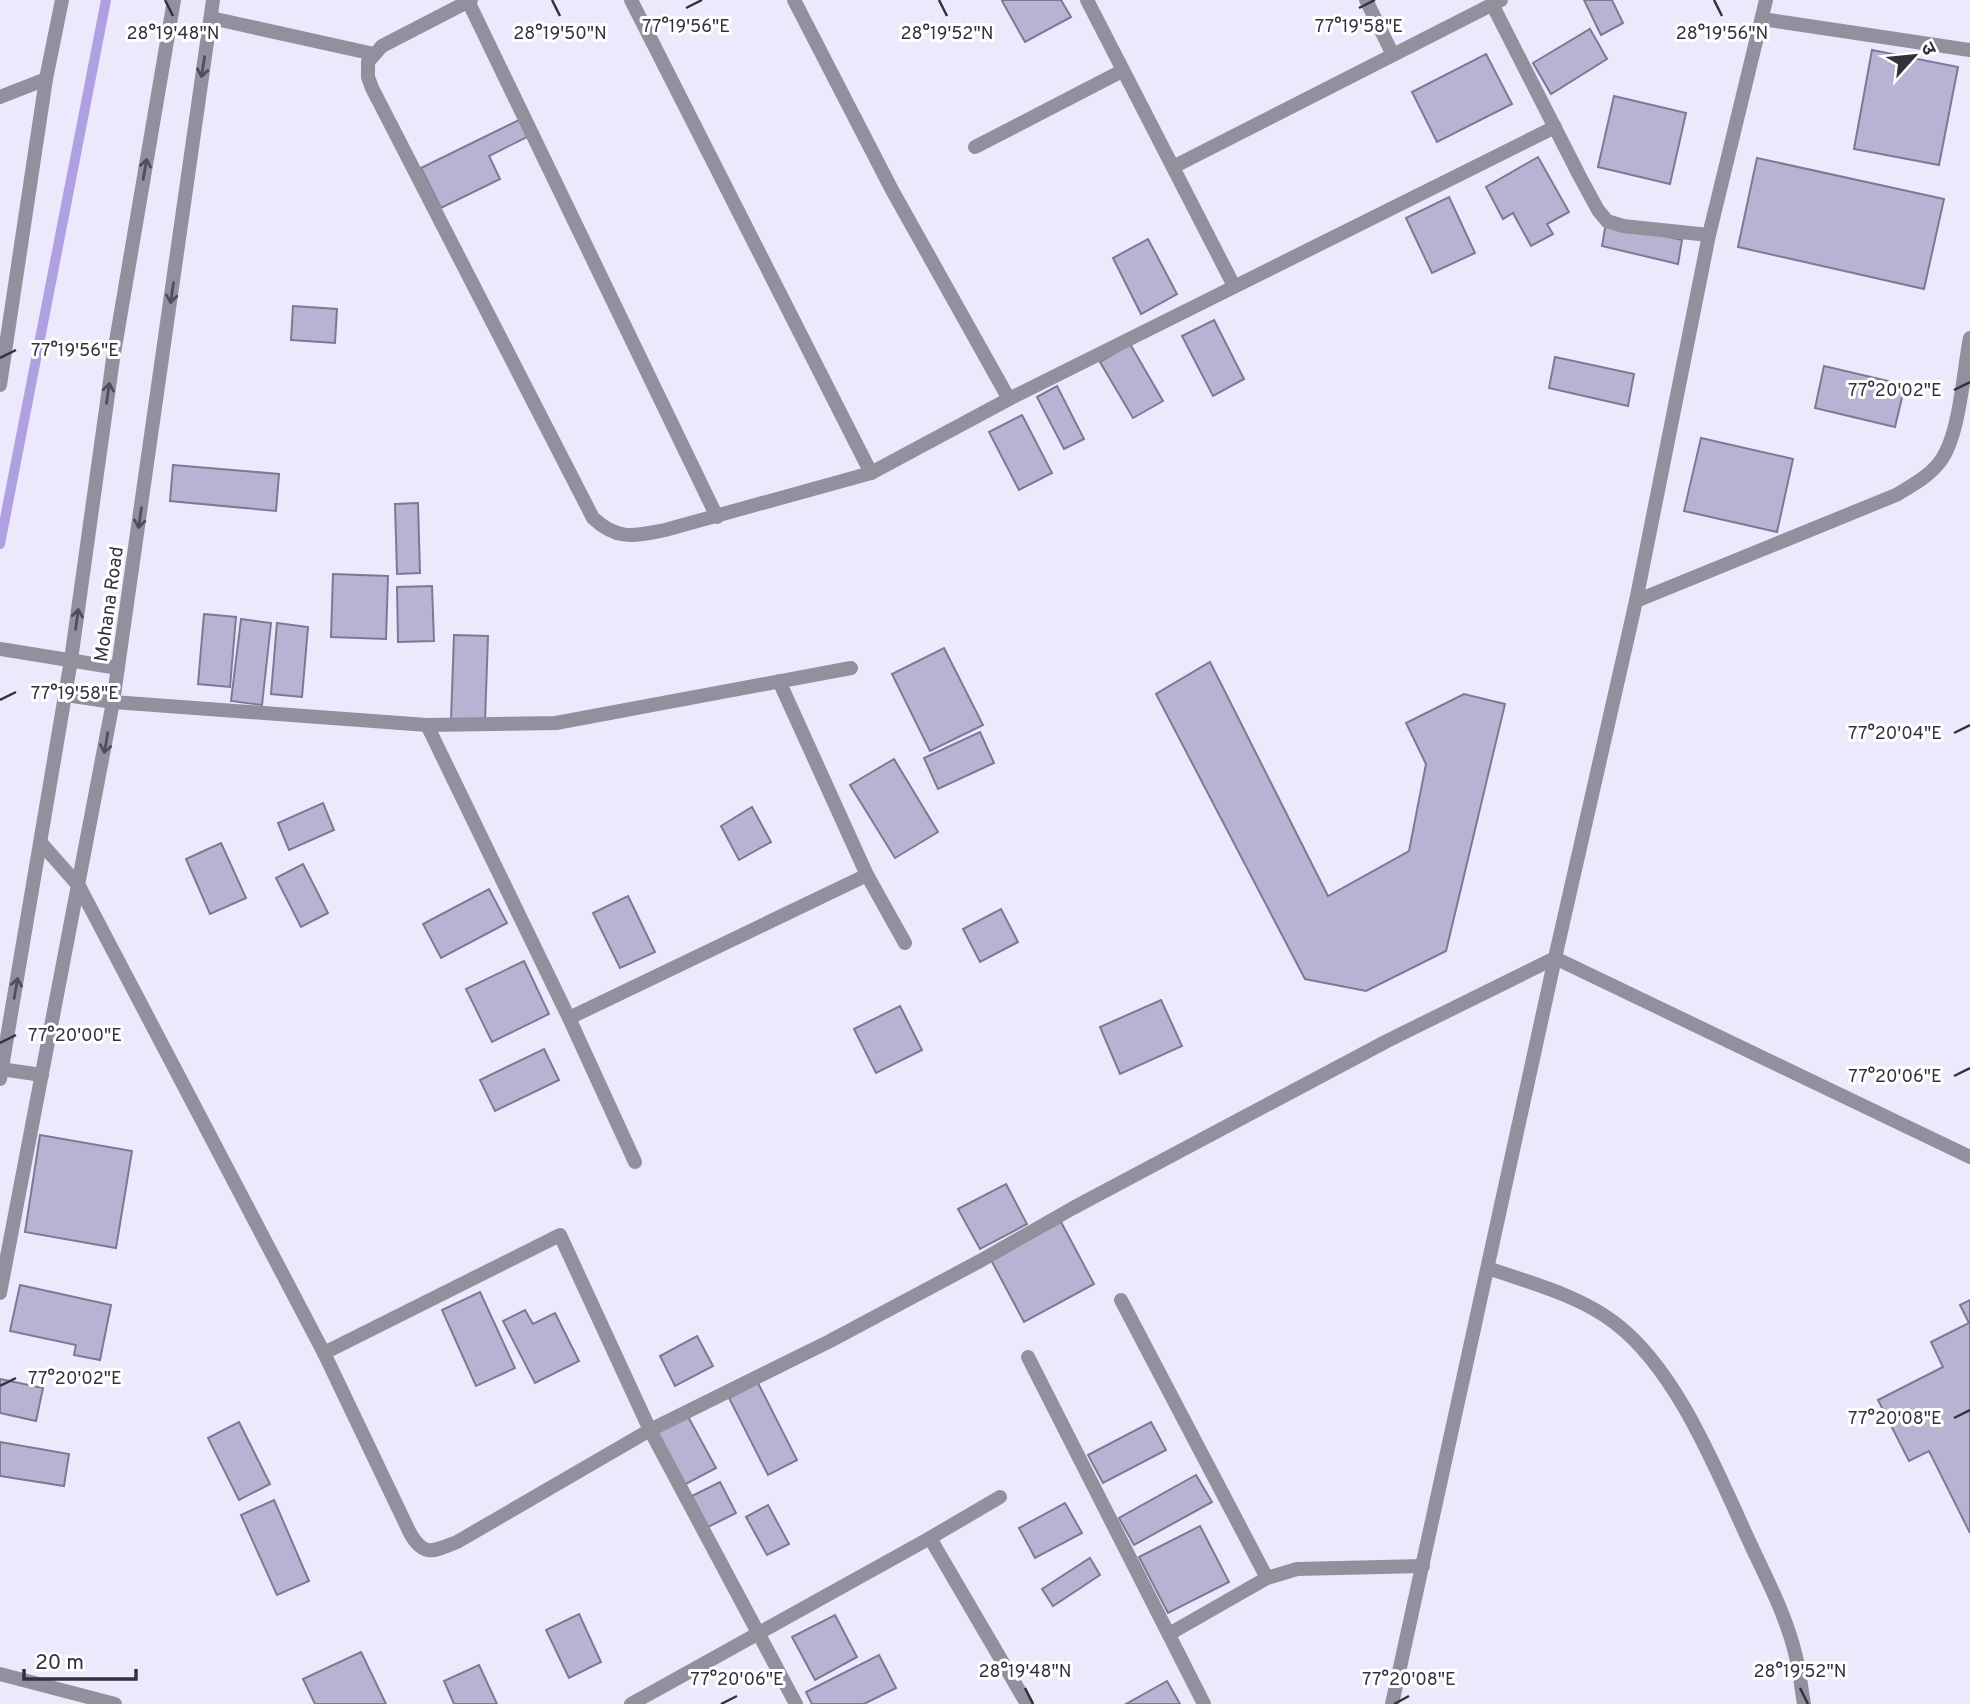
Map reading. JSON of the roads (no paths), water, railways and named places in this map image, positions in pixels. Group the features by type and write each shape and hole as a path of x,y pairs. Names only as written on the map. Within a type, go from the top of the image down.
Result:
{"street":[{"path":"0,384 46,79 62,0"},
{"name":"Mohana Road","path":"1,1073 71,660 113,359 174,0"},
{"name":"Mohana Road","path":"0,1293 113,702 213,0"},
{"path":"631,0 871,473"},
{"path":"794,0 892,190 1009,399"},
{"path":"1087,0 1234,286"},
{"path":"1366,0 1393,55"},
{"path":"1392,1704 1636,601 1709,235 1766,0"},
{"path":"718,517 469,1 382,46 368,62 368,77 372,88 593,517 615,533 632,536 718,517 871,473 1009,399 1555,127"},
{"path":"1173,167 1497,2 1591,199 1608,221 1623,226 1709,235"},
{"path":"211,18 374,54"},
{"path":"1762,19 1970,50"},
{"path":"975,147 1122,71"},
{"path":"0,97 46,79"},
{"path":"1636,601 1896,495 1925,477 1939,463 1951,444 1970,338"},
{"path":"0,649 118,668"},
{"path":"65,695 113,702 427,725 556,723 851,668"},
{"path":"779,681 867,875 905,943"},
{"path":"427,725 569,1017 635,1162"},
{"path":"41,843 79,886 324,1353 410,1533 416,1544 424,1550 433,1551 457,1542 650,1430 830,1341 1375,1048 1555,958"},
{"path":"569,1017 867,875"},
{"path":"1555,958 1970,1157"},
{"path":"1,1073 42,1074"},
{"path":"324,1353 560,1235 650,1430 796,1704"},
{"path":"1488,1268 1570,1298 1614,1322 1655,1362 1684,1409 1719,1478 1779,1608 1796,1656 1804,1704"},
{"path":"1121,1300 1267,1578"},
{"path":"1028,1357 1204,1704"},
{"path":"631,1704 1000,1497"},
{"path":"930,1538 1027,1704"},
{"path":"1169,1634 1267,1578 1297,1569 1423,1566"},
{"path":"0,1674 115,1704"}],"waterway":[{"path":"0,544 106,0"}]}
